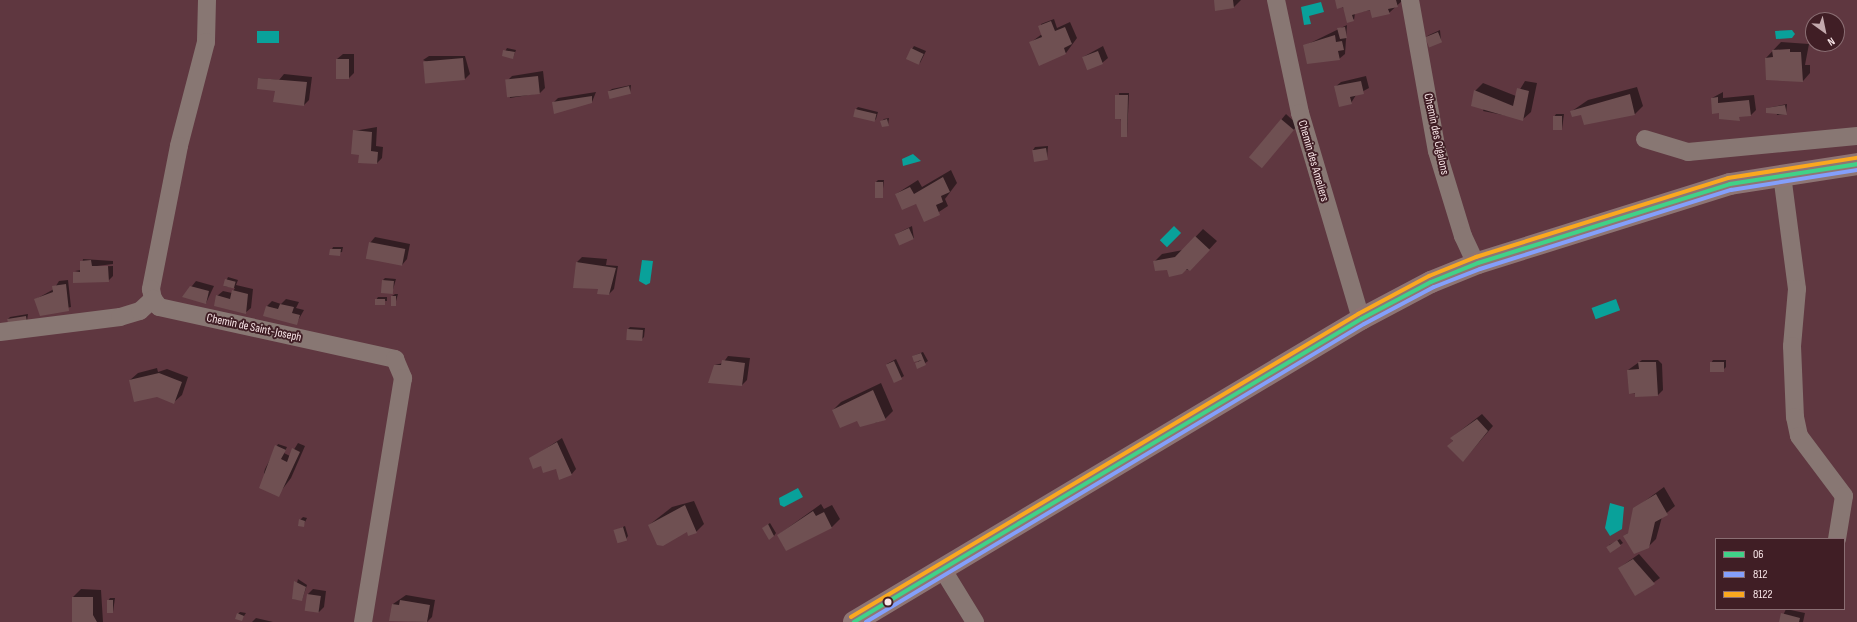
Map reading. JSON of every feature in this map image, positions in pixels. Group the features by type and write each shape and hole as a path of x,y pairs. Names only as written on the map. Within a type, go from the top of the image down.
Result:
{"main road":[{"path":"854,622 1396,299 1476,264 1730,184 1857,164"}],"street":[{"path":"0,332 120,316 140,310 153,299 151,289 179,146 206,42 207,0"},
{"name":"Chemin des Ameliers","path":"1276,0 1300,113 1361,319"},
{"name":"Chemin des Cigalons","path":"1410,0 1438,152 1463,236 1476,264"},
{"path":"1645,139 1688,152 1857,136"},
{"path":"1782,175 1796,289 1792,346 1796,418 1799,436 1844,496 1837,538"},
{"name":"Chemin de Saint-Joseph","path":"153,299 159,307 395,359 403,378 363,622"},
{"path":"943,570 975,622"}],"water":[{"path":"1321,2 1324,12 1309,16 1311,24 1304,25 1301,7"},
{"path":"1792,30 1795,34 1792,38 1776,39 1775,31"},
{"path":"257,31 279,31 279,43 257,43"},
{"path":"913,154 921,161 903,166 902,159"},
{"path":"1174,226 1181,233 1167,247 1160,240"},
{"path":"642,260 653,261 650,283 646,285 639,281"},
{"path":"1616,299 1620,310 1596,319 1592,308"},
{"path":"798,488 803,497 784,507 780,505 779,498"},
{"path":"1610,503 1624,507 1622,529 1610,536 1605,528"}],"building":[{"path":"1214,0 1233,0 1234,8 1215,11"},
{"path":"1335,0 1396,0 1398,7 1388,9 1390,14 1372,18 1370,10 1352,15 1354,21 1347,23 1343,7 1337,9"},
{"path":"1051,21 1055,31 1065,27 1072,44 1064,48 1066,54 1039,66 1029,42 1042,37 1038,26"},
{"path":"1345,27 1347,38 1340,39 1337,28"},
{"path":"1438,32 1442,42 1429,47 1425,37"},
{"path":"1335,35 1336,42 1342,41 1344,50 1338,51 1340,60 1307,64 1303,45"},
{"path":"911,48 924,54 919,65 906,59"},
{"path":"1790,49 1790,52 1801,52 1803,82 1766,80 1765,58 1773,57 1772,50"},
{"path":"503,50 515,52 513,59 502,56"},
{"path":"1098,51 1103,64 1087,70 1082,57"},
{"path":"463,58 465,80 425,83 423,61"},
{"path":"336,59 349,59 349,79 336,79"},
{"path":"538,76 540,94 507,97 505,79"},
{"path":"258,78 307,82 304,106 273,102 275,91 257,89"},
{"path":"1361,81 1364,94 1350,97 1352,104 1339,107 1334,86"},
{"path":"629,86 631,94 610,99 608,91"},
{"path":"1517,88 1529,91 1523,121 1471,106 1474,90 1513,106"},
{"path":"1630,94 1635,115 1584,125 1581,115 1572,117 1570,111"},
{"path":"1115,95 1128,95 1127,137 1121,137 1121,119 1115,119"},
{"path":"592,96 592,103 554,114 552,102"},
{"path":"1718,97 1718,103 1749,100 1751,116 1739,117 1740,121 1719,119 1719,113 1712,114 1711,98"},
{"path":"1785,105 1787,115 1766,113 1766,108"},
{"path":"855,109 876,114 875,122 853,117"},
{"path":"1553,116 1562,116 1562,130 1553,130"},
{"path":"887,119 889,126 882,127 880,121"},
{"path":"1281,119 1294,130 1262,168 1249,157"},
{"path":"353,130 372,132 371,151 378,152 377,164 358,163 359,155 351,154"},
{"path":"1046,148 1048,160 1034,162 1032,150"},
{"path":"943,177 950,192 941,196 943,202 936,205 940,215 924,222 916,204 902,210 895,194 910,187 914,194"},
{"path":"875,182 883,182 883,198 875,198"},
{"path":"909,228 914,239 899,245 894,235"},
{"path":"1195,236 1210,250 1190,271 1187,269 1182,274 1169,277 1167,270 1155,271 1153,261 1175,257"},
{"path":"369,242 405,249 402,266 366,259"},
{"path":"330,249 341,249 340,256 329,255"},
{"path":"91,260 92,266 108,266 109,282 73,283 73,272 80,272 80,261"},
{"path":"576,262 616,268 609,295 597,294 598,289 573,288"},
{"path":"225,279 236,282 234,289 223,286"},
{"path":"382,280 394,281 393,294 381,293"},
{"path":"66,284 69,311 40,316 34,299 53,292 52,286"},
{"path":"190,286 209,291 206,304 182,297"},
{"path":"232,290 248,294 246,314 214,306 216,295 230,299"},
{"path":"391,296 396,296 396,306 391,306"},
{"path":"375,299 385,299 385,305 375,305"},
{"path":"280,304 294,307 292,313 300,315 297,325 263,316 266,306 278,309"},
{"path":"26,316 27,322 8,325 7,319"},
{"path":"627,329 643,330 642,341 626,340"},
{"path":"921,353 926,365 917,369 915,363 922,360 914,362 912,356"},
{"path":"722,360 745,363 742,386 708,383 714,365 721,365"},
{"path":"894,361 902,379 894,383 886,365"},
{"path":"1638,362 1656,362 1658,396 1635,397 1635,393 1629,394 1627,370 1639,369"},
{"path":"1710,362 1724,362 1724,372 1710,372"},
{"path":"159,373 182,382 174,404 157,397 134,402 129,380"},
{"path":"873,390 886,420 860,427 857,421 840,428 832,410"},
{"path":"1477,419 1488,431 1463,462 1447,446 1453,441 1450,438"},
{"path":"557,442 572,475 559,480 556,469 543,473 541,466 533,469 529,458"},
{"path":"275,445 286,450 281,459 287,462 292,448 300,452 279,497 259,488"},
{"path":"1656,494 1668,515 1655,522 1649,548 1634,554 1623,536 1628,533 1633,508"},
{"path":"685,505 697,533 688,536 687,532 663,546 657,545 648,525"},
{"path":"813,511 816,516 824,512 832,528 786,551 777,535"},
{"path":"299,519 305,521 304,527 298,526"},
{"path":"768,524 774,536 769,540 762,528"},
{"path":"623,527 627,540 618,543 613,530"},
{"path":"1617,540 1621,546 1610,553 1606,547"},
{"path":"1633,559 1655,584 1635,596 1618,568"},
{"path":"294,581 306,587 302,601 292,599"},
{"path":"307,594 321,596 318,613 305,611"},
{"path":"72,597 93,597 93,615 97,622 72,622"},
{"path":"107,600 113,600 113,613 107,613"},
{"path":"400,600 430,605 427,622 389,621 392,604 399,605"},
{"path":"237,613 244,616 242,621 235,619"},
{"path":"1781,613 1800,618 1799,622 1779,622"}],"transit line":[{"name":"8122","path":"851,617 1358,314 1429,276 1476,257 1728,178 1856,158"},
{"name":"06","path":"854,622 1361,319 1431,282 1478,263 1730,184 1857,164"},
{"name":"812","path":"866,622 1364,324 1434,287 1480,269 1731,190 1857,170"}]}
